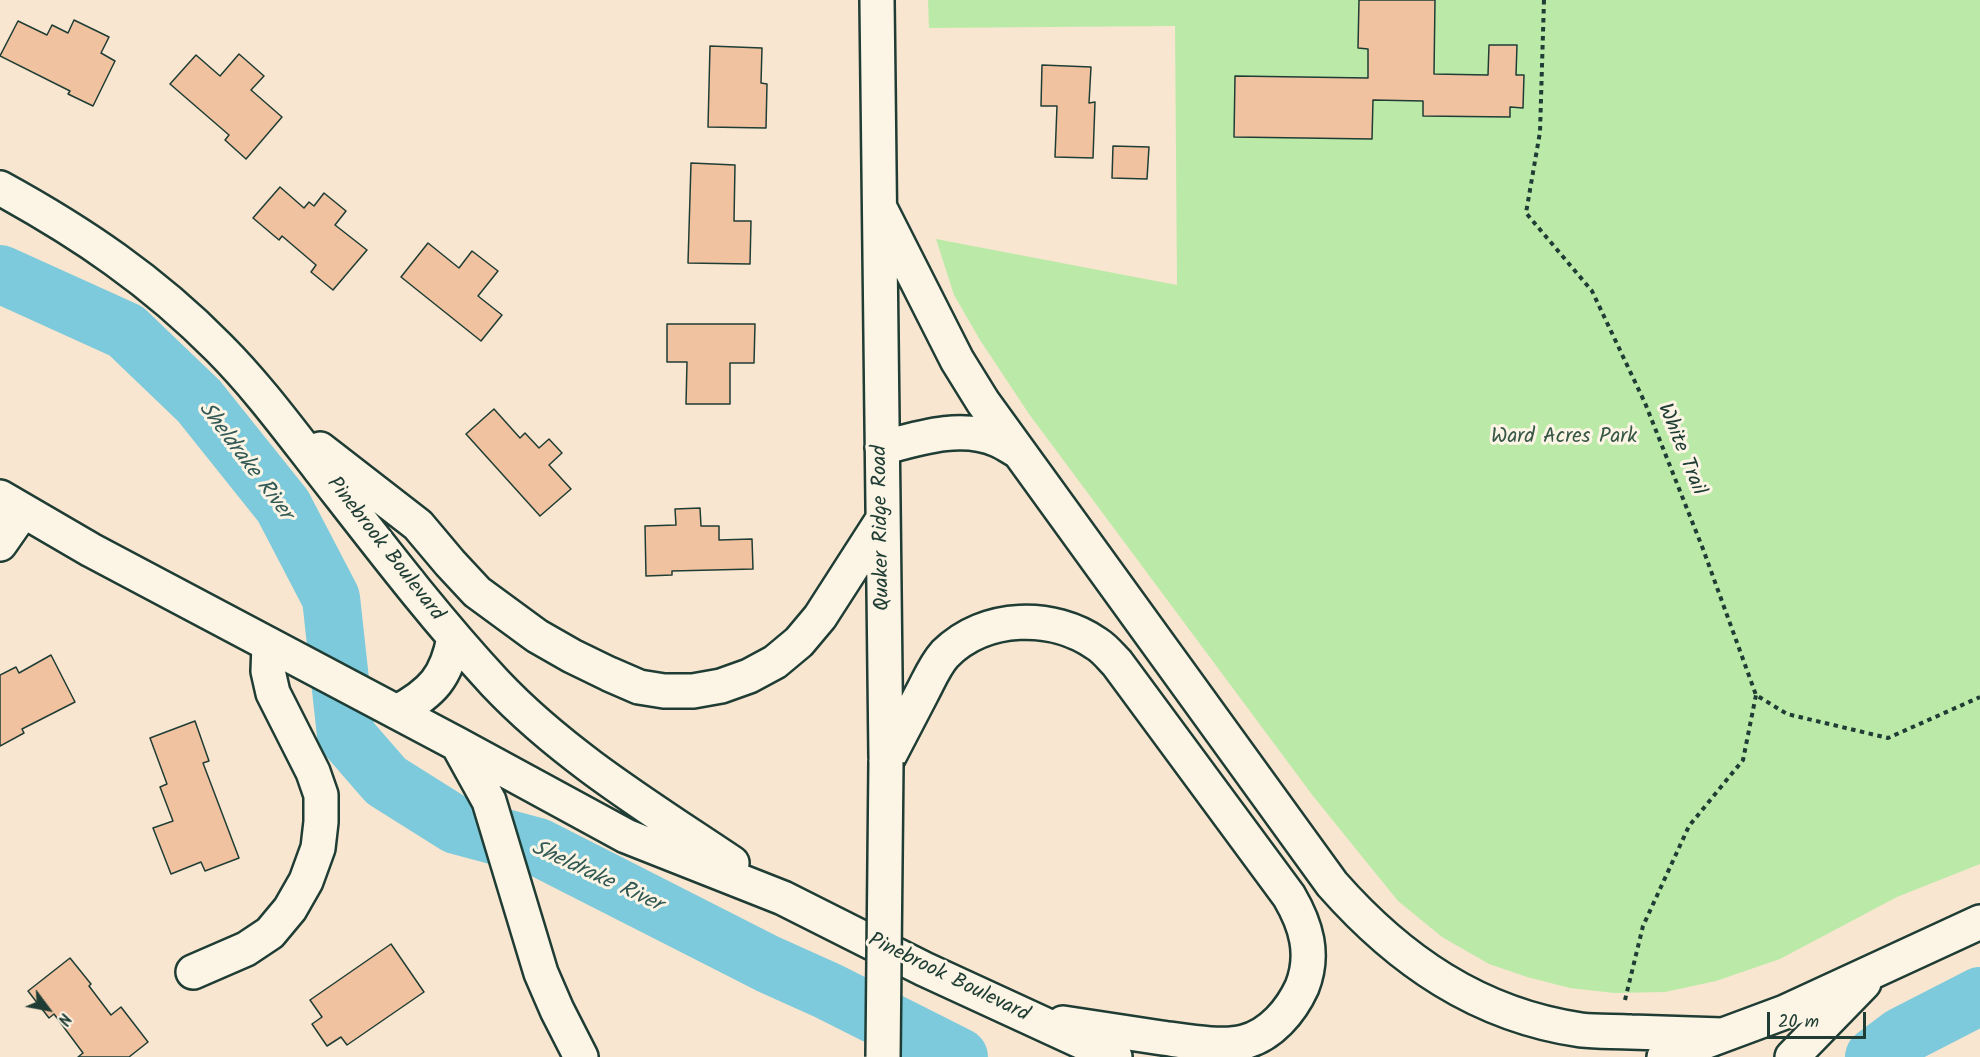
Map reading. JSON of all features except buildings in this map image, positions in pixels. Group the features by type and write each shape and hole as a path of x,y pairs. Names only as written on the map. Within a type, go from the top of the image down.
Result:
{"street":[{"name":"Quaker Ridge Road","path":"878,0 886,762 883,1057"},
{"name":"Pinebrook Boulevard","path":"0,188 90,240 129,268 219,348 280,418 454,638 497,685 565,746 646,806 783,898"},
{"path":"880,208 957,360 983,402 1332,884 1360,915 1424,968 1462,991 1500,1009 1543,1023 1584,1030 1722,1035"},
{"path":"280,418 418,525 477,592 515,621 572,656 639,687 664,691 693,691 721,686 748,676 783,655 799,642 820,617 883,519"},
{"path":"882,448 929,435 950,433 975,434 998,440 1019,452"},
{"path":"0,544 12,504"},
{"name":"Pinebrook Boulevard","path":"12,504 91,550 626,836 783,898 924,969 1115,1057"},
{"path":"886,762 932,674 944,655 961,641 981,631 1004,624 1028,622 1053,624 1078,633 1098,645 1117,663 1288,896 1300,915 1307,936 1306,977 1298,996 1285,1016 1266,1032 1244,1042 1197,1043 1025,1017"},
{"path":"397,712 419,700 431,690 451,658 454,638"},
{"path":"193,972 246,948 270,933 290,909 306,881 318,848 321,795 313,772 273,693 268,671 270,645"},
{"path":"457,744 489,801 541,973 581,1057"},
{"path":"1664,1057 1785,1012 1980,922"},
{"path":"1792,1057 1877,970"},
{"path":"1025,1017 1074,1057"}],"path":[{"name":"White Trail","path":"1544,0 1540,132 1526,213 1592,291 1646,403 1703,549 1756,695"},
{"path":"1625,1002 1642,926 1689,826 1743,760 1756,695 1788,714 1888,738 1980,697"}],"green space":[{"name":"Ward Acres Park","path":"928,0 1980,0 1980,864 1897,897 1780,959 1716,981 1665,992 1614,993 1570,988 1527,977 1489,964 1442,937 1398,901 1313,796 1029,414 980,340 954,295 936,239 1177,285 1175,26 929,28"}],"waterway":[{"name":"Sheldrake River","path":"0,274 126,331 199,401 283,506 331,598 346,735 386,781 456,825 538,847 768,964 828,991 959,1057"},
{"name":"Sheldrake River","path":"1874,1057 1902,1036 1980,996"}]}
